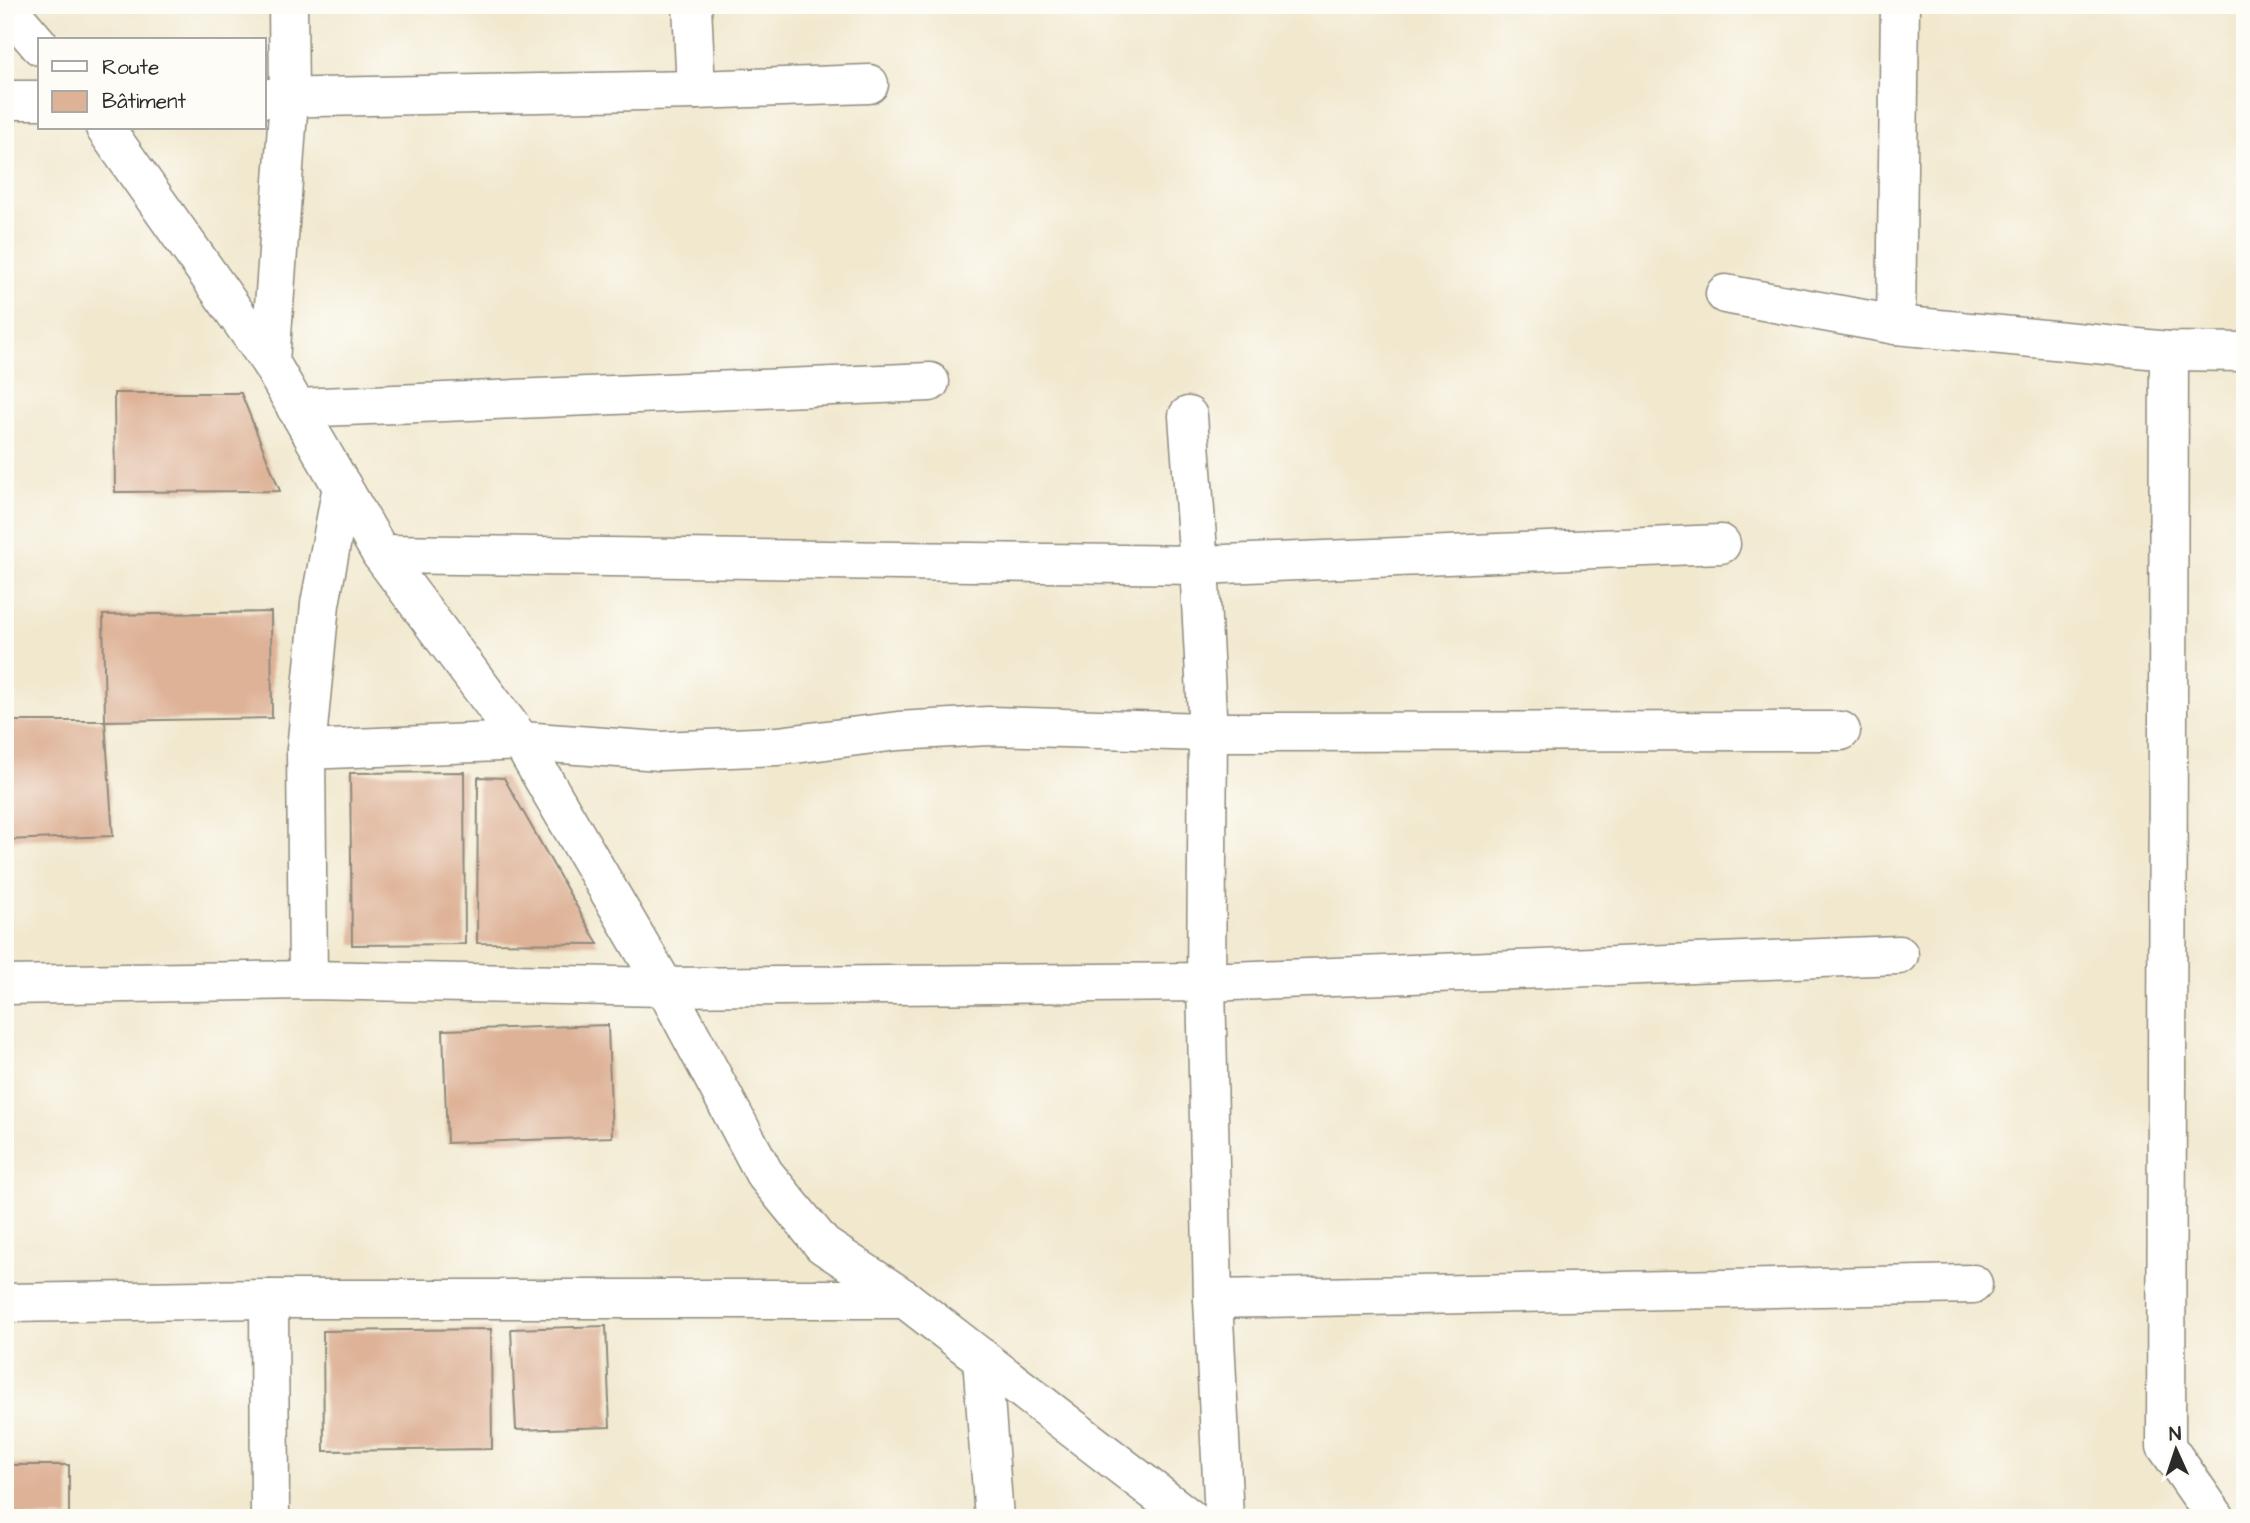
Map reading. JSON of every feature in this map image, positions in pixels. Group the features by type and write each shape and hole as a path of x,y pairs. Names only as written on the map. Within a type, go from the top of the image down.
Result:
{"street":[{"path":"5,5 38,44"},
{"path":"270,362 276,98 288,5"},
{"path":"692,5 695,90"},
{"path":"1896,325 1899,5"},
{"path":"276,98 869,84"},
{"path":"5,100 38,100"},
{"path":"106,130 270,362 381,554 522,741 665,987 764,1173 823,1245 905,1299 1189,1518"},
{"path":"1725,294 1896,325 2169,351 2245,352"},
{"path":"2169,351 2166,1446 2216,1518"},
{"path":"296,408 930,382"},
{"path":"1188,416 1208,732 1206,982 1213,1300 1224,1518"},
{"path":"308,980 306,750 320,604 342,486"},
{"path":"381,554 1199,565 1721,544"},
{"path":"306,750 522,741 660,751 778,746 898,731 988,726 1208,732 1841,731"},
{"path":"5,985 308,980 665,987 1206,982 1899,955"},
{"path":"1213,1300 1973,1284"},
{"path":"5,1303 269,1299 905,1299"},
{"path":"269,1299 270,1518"},
{"path":"982,1358 994,1518"}],"building":[{"path":"114,393 241,393 280,491 115,492"},
{"path":"271,612 272,718 105,721 103,615"},
{"path":"5,721 105,721 113,836 5,840"},
{"path":"464,772 465,944 352,945 350,773"},
{"path":"478,777 504,778 598,944 477,943"},
{"path":"608,1025 612,1137 447,1143 443,1030"},
{"path":"606,1326 610,1427 516,1430 511,1329"},
{"path":"491,1329 492,1449 324,1451 323,1331"},
{"path":"5,1465 69,1465 69,1518 5,1518"}]}
